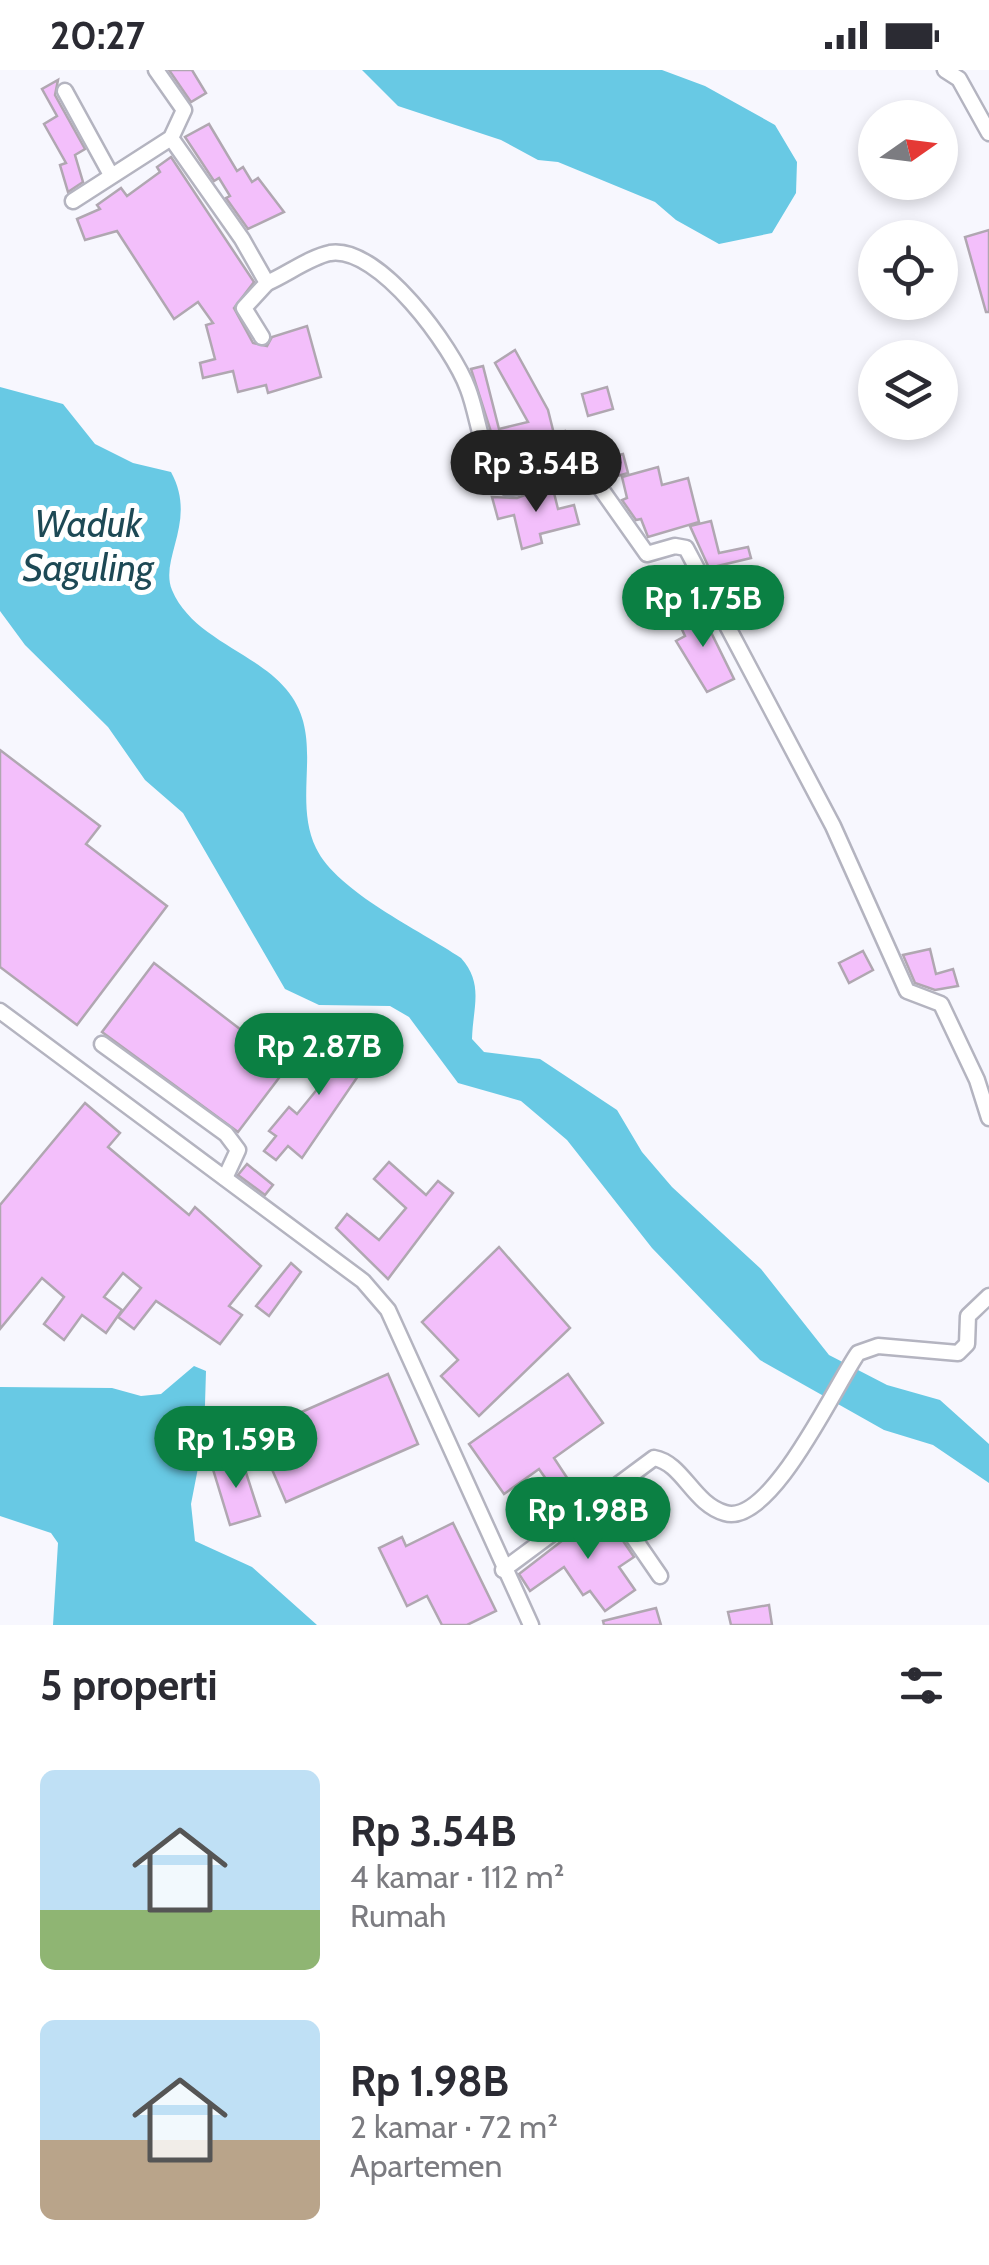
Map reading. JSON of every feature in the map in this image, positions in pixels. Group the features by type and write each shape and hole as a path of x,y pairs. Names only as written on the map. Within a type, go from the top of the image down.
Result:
{"street":[{"path":"73,202 171,138 184,110 156,70"},
{"path":"945,70 959,78 989,133"},
{"path":"65,90 111,174"},
{"path":"171,138 267,283"},
{"path":"262,337 244,308 267,283 331,253 370,263 443,343 465,380 483,445 508,488 582,462 646,554 675,546 686,548 833,826 907,991 941,1004 977,1080 989,1118"},
{"path":"0,1011 364,1280 388,1310 530,1625"},
{"path":"102,1044 226,1134 238,1150 225,1178"},
{"path":"503,1570 654,1458 668,1460 702,1500 725,1514 740,1512 767,1491 805,1449 850,1364 869,1347 958,1353 967,1344 968,1316 989,1296"},
{"path":"605,1496 660,1576"}],"water":[{"path":"362,70 662,70 705,86 775,125 797,162 796,193 772,233 719,244 676,220 655,202 558,162 538,160 501,140 398,106"},
{"name":"Waduk Saguling","path":"0,387 63,404 95,444 133,463 171,472 181,507 169,578 181,607 209,633 286,689 298,707 304,727 307,808 316,848 360,895 461,958 475,986 472,1039 484,1052 540,1059 617,1110 642,1152 672,1187 761,1269 829,1355 887,1385 940,1400 989,1444 989,1483 933,1445 884,1430 760,1360 652,1248 567,1140 521,1101 458,1083 409,1017 390,1006 319,1005 285,989 183,813 145,780 108,727 25,645 0,611"},
{"path":"194,1366 206,1371 204,1437 191,1504 195,1541 252,1567 317,1625 53,1625 58,1543 51,1533 0,1516 0,1387 112,1388 141,1396 161,1394"}],"building":[{"path":"169,70 192,70 206,93 191,102"},
{"path":"58,80 55,95 85,149 75,155 83,182 68,192 60,165 66,163 44,124 57,116 42,89"},
{"path":"209,124 237,171 243,167 252,182 258,178 284,212 248,229 226,198 230,196 219,178 214,181 185,137"},
{"path":"171,157 254,282 234,308 253,343 267,346 272,337 307,326 321,377 268,393 266,385 238,392 233,371 203,378 200,363 215,359 206,325 213,323 198,302 174,319 117,231 85,240 77,219 100,209 97,205 121,188 127,196 160,172 157,167"},
{"path":"989,230 989,312 986,312 965,237"},
{"path":"515,350 548,410 554,434 565,431 571,455 512,477 497,451 471,369 483,366 499,429 528,422 495,363"},
{"path":"607,387 613,409 588,416 582,394"},
{"path":"623,454 628,473 611,478 606,458"},
{"path":"658,467 662,485 688,478 699,522 648,537 641,519 636,520 622,500 627,498 622,477"},
{"path":"552,485 558,509 574,505 579,524 540,534 542,543 522,549 514,515 498,519 492,497 517,498"},
{"path":"711,521 719,553 748,547 751,558 709,568 690,526"},
{"path":"705,606 713,621 707,624 734,679 707,692 676,641 685,636 678,621"},
{"path":"0,750 100,826 86,844 167,906 77,1025 0,967"},
{"path":"930,949 936,974 953,969 958,986 935,990 915,983 903,955"},
{"path":"863,951 873,970 849,983 839,963"},
{"path":"154,963 288,1066 238,1132 102,1032"},
{"path":"334,1032 369,1060 302,1158 288,1146 276,1160 264,1151 276,1136 269,1131 289,1107 297,1114 328,1076 310,1062"},
{"path":"85,1103 120,1133 108,1147 189,1215 195,1207 261,1266 229,1306 242,1315 220,1344 156,1301 134,1329 118,1317 141,1288 123,1273 104,1297 122,1310 106,1333 82,1315 64,1340 44,1324 64,1297 42,1278 0,1329 0,1205"},
{"path":"389,1162 426,1195 438,1181 453,1193 388,1279 336,1228 347,1214 379,1240 406,1208 374,1179"},
{"path":"247,1164 273,1185 265,1195 238,1175"},
{"path":"499,1247 570,1328 479,1416 441,1376 458,1360 422,1322"},
{"path":"291,1263 301,1272 269,1316 256,1306"},
{"path":"388,1374 418,1444 286,1502 256,1432"},
{"path":"568,1374 603,1423 554,1458 581,1499 567,1509 539,1469 504,1494 469,1444"},
{"path":"241,1457 260,1516 230,1525 212,1466"},
{"path":"602,1510 634,1557 619,1567 635,1590 605,1611 590,1591 583,1595 564,1567 530,1591 519,1574"},
{"path":"453,1523 496,1611 467,1625 442,1625 427,1596 407,1606 379,1548 402,1537 406,1546"},
{"path":"769,1605 772,1625 731,1625 728,1612"},
{"path":"656,1608 661,1625 604,1625 603,1621"}]}
